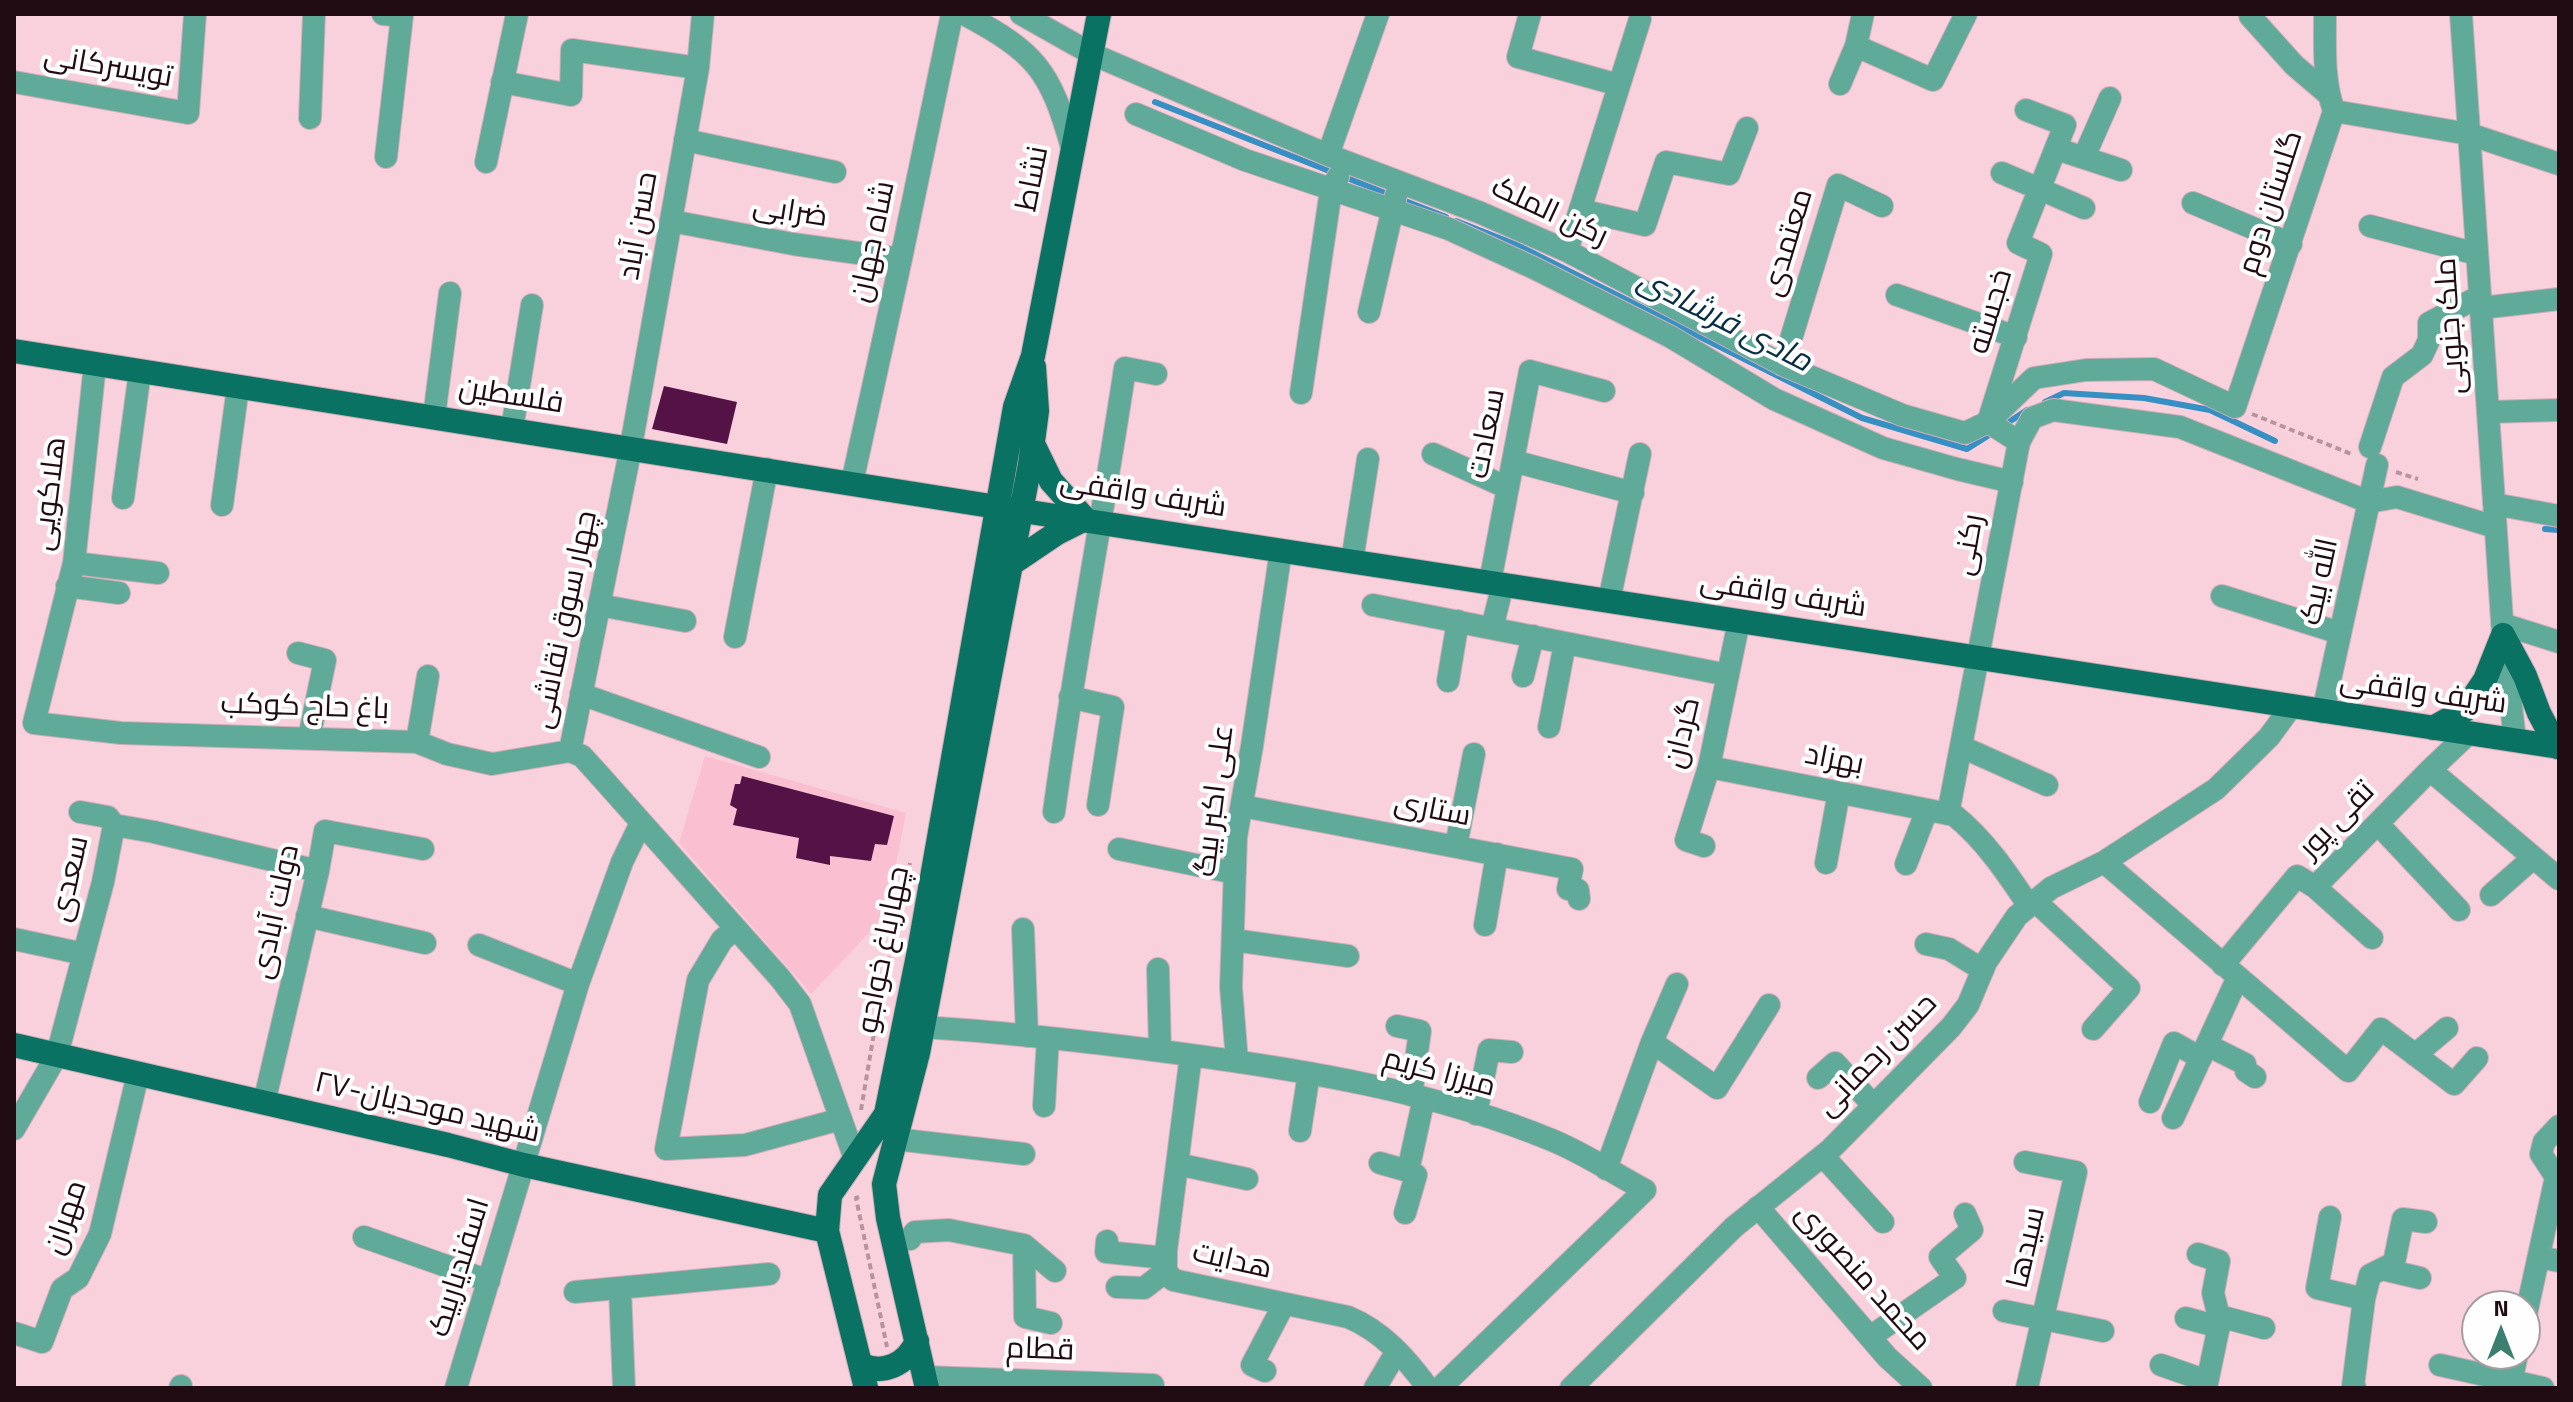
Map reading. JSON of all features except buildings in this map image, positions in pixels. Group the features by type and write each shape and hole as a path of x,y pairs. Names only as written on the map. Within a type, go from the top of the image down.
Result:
{"main road":[{"name":"نشاط","path":"1009,508 1015,407 1033,356 1099,14"},
{"name":"فلسطین","path":"14,353 1009,508"},
{"name":"نشاط","path":"1009,508 1033,444 1037,411 1033,356"},
{"path":"1011,564 1057,533 1094,521 1051,481 1033,444"},
{"name":"شریف واقفی","path":"1009,508 2558,747"},
{"name":"چهارباغ خواجو","path":"926,1382 884,1190 918,1053 1011,564 1009,508"},
{"name":"چهارباغ خواجو","path":"866,1388 827,1231 830,1195 886,1114 1009,508"},
{"path":"2433,728 2465,710 2485,680 2502,629"},
{"path":"2502,629 2539,713 2558,747"},
{"name":"۲۷-شهید موحدیان","path":"14,1045 524,1165 827,1231"},
{"path":"850,1167 867,1169 877,1175 884,1190"},
{"path":"860,1364 876,1369 892,1367 908,1356 917,1341"}],"street":[{"name":"تویسرکانی","path":"14,82 188,113 195,14"},
{"path":"310,118 314,14"},
{"path":"383,14 402,16 386,157"},
{"path":"486,162 517,14"},
{"name":"حسن آباد","path":"631,450 698,68 703,14"},
{"name":"شاه جهان","path":"852,483 952,14"},
{"path":"964,14 998,32 1023,50 1040,68 1058,103 1072,148"},
{"name":"رکن الملک","path":"1021,14 1092,54 1337,159 1494,219 1567,251 1783,365 1902,415 1965,433 1988,422"},
{"path":"1301,393 1337,159 1378,14"},
{"path":"1530,14 1518,57 1619,85"},
{"path":"1840,84 1856,46 1863,14"},
{"path":"1856,46 1933,80 1966,14"},
{"name":"گلستان دوم","path":"2235,407 2291,244 2331,102 2325,67 2325,14"},
{"name":"ملک جنوبی","path":"2461,14 2502,629 2505,738"},
{"path":"2250,16 2331,102 2469,134 2559,164"},
{"path":"1567,251 1640,19"},
{"path":"502,82 571,95 572,50 698,68"},
{"path":"2084,157 2110,98"},
{"path":"2026,110 2065,125 2057,149 2121,170"},
{"name":"رکن الملک","path":"1136,114 1245,160 1449,229 1671,337 1774,399 1890,450 2012,482"},
{"path":"1580,210 1645,225 1666,162 1729,174 1747,128"},
{"path":"685,140 835,172"},
{"name":"خجسته","path":"1988,422 2041,254 2018,243 2057,149"},
{"path":"2002,173 2084,208"},
{"path":"1369,312 1400,183"},
{"name":"معتمدی","path":"1783,365 1838,185 1882,206"},
{"path":"2193,203 2291,244"},
{"path":"1480,243 1494,219"},
{"name":"ضرابی","path":"671,221 793,244 901,259"},
{"path":"2370,226 2477,254"},
{"path":"434,417 450,293"},
{"path":"1897,295 2016,337"},
{"path":"2480,302 2559,299"},
{"name":"الله بیک","path":"2323,712 2369,502 2373,456 2393,377 2422,355 2429,340 2429,323 2480,302"},
{"path":"512,429 532,305"},
{"path":"14,353 140,373 123,498"},
{"name":"هلاکویی","path":"34,723 74,563 95,364"},
{"path":"1054,812 1094,521 1125,368 1156,374"},
{"path":"2235,407 2154,369 2086,370 2034,378 1988,422 2019,442 2032,418 2053,410 2180,427 2369,502 2397,497 2495,527"},
{"name":"سعادت","path":"1496,583 1508,488 1530,371 1604,391"},
{"path":"222,505 238,388 631,450"},
{"path":"2488,412 2559,410"},
{"path":"1890,450 1902,415"},
{"name":"رکنی","path":"1980,659 2019,442"},
{"name":"چهار سوق نقاشی","path":"631,450 570,751 582,756 800,1004 850,1116 850,1167"},
{"path":"1433,454 1508,488"},
{"path":"1609,601 1640,454"},
{"path":"1352,561 1368,459"},
{"path":"1513,461 1633,493"},
{"path":"735,637 766,472 984,508 1009,508"},
{"path":"2494,504 2559,516"},
{"name":"علی اکبر بیگ","path":"1237,1061 1231,987 1236,837 1281,550"},
{"path":"74,563 158,573"},
{"path":"1492,628 1496,583"},
{"path":"67,586 119,593"},
{"path":"2222,596 2340,633"},
{"path":"599,605 685,621"},
{"path":"1373,605 1728,675"},
{"path":"1448,681 1458,621"},
{"name":"گردان","path":"1704,846 1686,840 1709,767 1739,621"},
{"path":"2502,629 2559,642"},
{"path":"1523,676 1533,636"},
{"path":"1549,727 1565,643"},
{"path":"298,653 325,660 309,738"},
{"path":"1906,864 1938,812 1962,747 1980,659"},
{"path":"417,742 428,676"},
{"path":"581,694 759,757"},
{"path":"1070,697 1113,707 1098,805"},
{"name":"حسن رحمانی","path":"1571,1388 1734,1227 1823,1156 1951,1027 1968,1005 1986,962 2017,916 2051,888 2104,862 2216,789 2269,737 2291,707"},
{"name":"باغ حاج کوکب","path":"34,723 121,733 417,742 447,754 492,764 570,751"},
{"name":"تقی پور","path":"2231,971 2297,876 2315,887 2469,733"},
{"path":"1962,747 2047,785"},
{"path":"1456,846 1474,754"},
{"name":"بهزاد","path":"1709,767 1954,815 1971,829 2032,904"},
{"path":"2430,770 2559,879"},
{"path":"1826,863 1839,792"},
{"name":"ستاری","path":"1242,806 1572,869 1568,889 1578,890 1579,899"},
{"path":"80,812 108,817 114,825"},
{"path":"524,1165 578,984 622,862 641,823"},
{"path":"2378,824 2459,910"},
{"name":"سعدی","path":"14,1129 57,1055 103,882 114,825 318,871"},
{"name":"دولت آبادی","path":"264,1103 325,831 423,849"},
{"path":"1119,849 1235,873"},
{"path":"1485,925 1497,854"},
{"path":"2491,895 2533,858"},
{"path":"2104,862 2348,1071 2381,1029 2454,1084 2477,1058"},
{"path":"2315,887 2372,938"},
{"path":"2032,904 2129,988 2093,1029"},
{"path":"307,916 425,943"},
{"path":"735,929 722,940 698,980 666,1149 745,1145 850,1116"},
{"path":"1023,929 1044,1106"},
{"path":"14,939 84,954"},
{"path":"1233,940 1348,956"},
{"path":"1926,944 1949,949 1983,970"},
{"path":"479,945 578,984"},
{"path":"1158,969 1160,1051"},
{"path":"2173,1118 2204,1052 2231,971"},
{"path":"1606,1169 1652,1042 1677,984"},
{"path":"1652,1042 1717,1088 1769,1005"},
{"path":"1397,1026 1420,1031 1418,1097 1408,1171"},
{"name":"میرزا کریم","path":"922,1027 1237,1061 1418,1097 1556,1142 1645,1190 1440,1388"},
{"path":"2415,1055 2447,1028"},
{"path":"2150,1102 2174,1043 2245,1064 2246,1071 2255,1077"},
{"path":"1476,1114 1489,1050 1512,1052"},
{"name":"هدایت","path":"1191,1055 1166,1264 1173,1280 1297,1300 1368,1325 1386,1338 1428,1388"},
{"path":"1818,1078 1835,1063 1873,1105"},
{"path":"1300,1131 1309,1073"},
{"name":"مهران","path":"14,1333 42,1342 62,1289 78,1278 100,1234 138,1074"},
{"path":"2537,1290 2549,1259 2556,1177 2541,1154 2544,1142 2559,1126"},
{"path":"895,1139 1024,1154"},
{"path":"1823,1156 1883,1222"},
{"name":"سیدها","path":"2025,1162 2076,1172 2027,1388"},
{"path":"1380,1163 1416,1175 1405,1213"},
{"path":"1177,1164 1247,1179"},
{"name":"اسفندیاربیک","path":"456,1388 524,1165"},
{"name":"محمد منصوری","path":"1758,1207 1887,1357 1921,1388"},
{"path":"1870,1337 1955,1278 1940,1257 1972,1230 1965,1214"},
{"path":"2330,1217 2317,1288 2364,1299"},
{"path":"2355,1388 2364,1299 2370,1275 2394,1263 2403,1219 2426,1222"},
{"path":"894,1241 910,1239 915,1232 1024,1245 1055,1271"},
{"path":"364,1237 489,1281"},
{"path":"1107,1241 1106,1252 1166,1264"},
{"path":"1024,1245 1025,1317 1051,1323"},
{"path":"2161,1365 2207,1384 2219,1321 2213,1293 2219,1261 2198,1254"},
{"path":"1117,1287 1144,1288 1166,1264"},
{"path":"2382,1269 2420,1278"},
{"path":"575,1292 769,1274"},
{"path":"620,1289 624,1388"},
{"path":"1265,1371 1252,1365 1297,1300"},
{"path":"2004,1311 2103,1331"},
{"path":"2186,1318 2264,1328"},
{"path":"1375,1388 1397,1351"},
{"path":"2440,1365 2510,1385 2543,1388"},
{"name":"قطام","path":"926,1382 1153,1385"}],"path":[{"path":"2235,407 2373,456"},
{"path":"850,1116 877,1015 910,861"},
{"path":"884,1190 856,1198 892,1367"}],"shaded area":[{"path":"705,756 906,813 886,915 811,994 679,843"}],"waterway":[{"name":"مادی فرشادی","path":"1155,102 1390,195"},
{"name":"مادی فرشادی","path":"1400,199 1446,217"},
{"name":"مادی فرشادی","path":"1456,221 1517,245 1862,418 1967,449 1994,432"},
{"name":"مادی فرشادی","path":"2045,402 2064,393 2144,398 2210,410 2275,441"},
{"name":"مادی فرشادی","path":"2003,426 2027,410"},
{"name":"مادی فرشادی","path":"2545,529 2559,530"}]}
